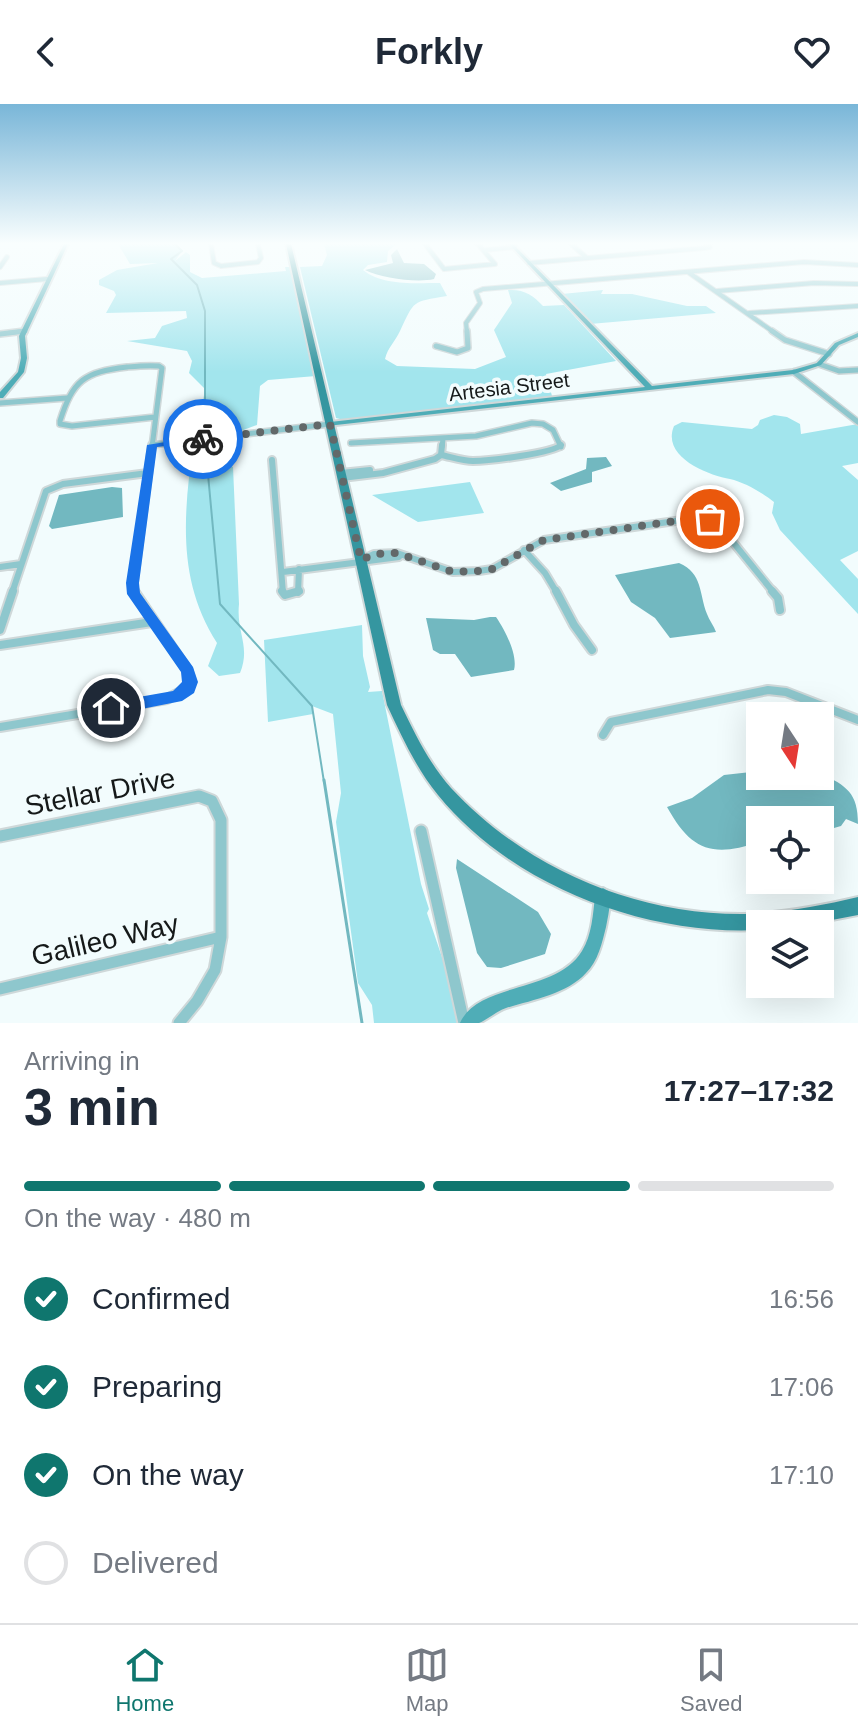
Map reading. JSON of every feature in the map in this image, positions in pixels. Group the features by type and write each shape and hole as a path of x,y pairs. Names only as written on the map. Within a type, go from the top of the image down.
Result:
{"main road":[{"path":"298,287 389,689 411,743 452,801 519,856 603,896 660,913 707,921 775,920 858,906"}],"street":[{"path":"0,396 21,372 24,358 21,340 44,287"},
{"path":"436,346 457,352 468,348 466,323 480,303 476,293 478,290 509,287"},
{"path":"554,287 649,387"},
{"path":"710,287 785,340 829,354"},
{"path":"716,291 767,287"},
{"path":"747,313 858,306"},
{"path":"0,334 25,331"},
{"name":"Artesia Street","path":"152,445 794,372 819,364 837,344 858,335"},
{"path":"819,364 839,371 858,370"},
{"path":"0,727 167,699 182,693 190,682 188,671 152,622 133,589 152,445 161,367 152,365 91,372 67,398 60,421 65,426 155,417"},
{"path":"794,372 858,422"},
{"path":"0,403 67,398"},
{"path":"342,476 400,468 441,455 472,461 524,453 547,453 561,447 554,430 536,423 500,432 443,439 401,438 351,443"},
{"path":"441,455 443,439"},
{"path":"272,460 283,572 282,592 285,595 295,596 302,588 299,569"},
{"path":"0,630 46,491 63,484 148,473"},
{"path":"283,572 406,556 453,572 492,569 544,540 696,518 710,519 720,526 778,598 780,610"},
{"path":"524,550 549,574 579,636 592,650"},
{"path":"0,567 21,564"},
{"path":"0,645 152,622"},
{"path":"603,735 611,722 768,690 786,692 858,720"},
{"name":"Stellar Drive","path":"0,836 199,796 212,801 221,820 221,937 215,970 197,1001 179,1023"},
{"path":"421,831 466,1023 492,1004 562,982 579,969 591,957 603,896"},
{"name":"Galileo Way","path":"0,989 221,937"}],"shaded area":[{"path":"104,287 296,287 316,376 268,380 260,386 257,425 238,432 206,433 199,426 205,389 189,373 192,361 187,351 127,341 155,338 162,326 187,318 186,311 106,313 116,295"},
{"path":"305,287 442,287 447,296 420,302 409,313 385,359 397,366 475,369 506,357 494,330 512,303 508,290 528,294 543,306 564,305 616,361 546,374 552,396 344,420 336,418"},
{"path":"603,290 601,294 632,294 687,306 706,306 716,313 590,324 562,294"},
{"path":"774,415 800,424 801,434 858,424 858,463 842,466 858,480 858,551 840,560 858,579 858,614 780,530 772,513 774,502 747,485 699,469 674,447 674,426 682,422 752,429 760,420"},
{"path":"193,446 215,446 217,459 233,467 239,614 244,647 240,673 219,676 208,666 217,643 195,597 187,549 187,499"},
{"path":"606,457 612,466 592,472 592,482 561,491 550,483 586,469 587,458"},
{"path":"470,482 484,513 418,522 372,495"},
{"path":"122,488 123,517 52,529 49,526 59,495"},
{"path":"679,563 696,578 716,632 670,638 655,618 631,602 615,575"},
{"path":"496,617 507,636 514,657 514,670 471,677 455,654 440,654 433,650 426,618 474,620"},
{"path":"362,625 363,656 370,687 368,692 382,691 421,884 429,909 427,913 445,966 457,1023 374,1023 372,1005 358,983 336,822 341,793 333,714 312,706 313,714 268,722 264,640"},
{"path":"746,773 746,790 834,790 834,781 853,798 858,824 846,819 841,826 834,828 834,806 746,806 746,846 728,849 704,847 685,833 667,807 692,798 724,775"},
{"path":"457,859 538,912 551,934 545,954 501,968 487,967 477,953 456,868"}],"waterway":[{"path":"198,287 205,311 205,436"},
{"path":"205,442 220,604 312,706 324,782"},
{"path":"324,780 362,1023"}],"way so far":[{"path":"203,439 330,424 361,560 388,552 453,572 479,571 492,569 544,540 696,518 710,519"}],"route":[{"path":"111,708 167,699 188,688 188,671 134,594 133,583 152,445 203,439"}]}
